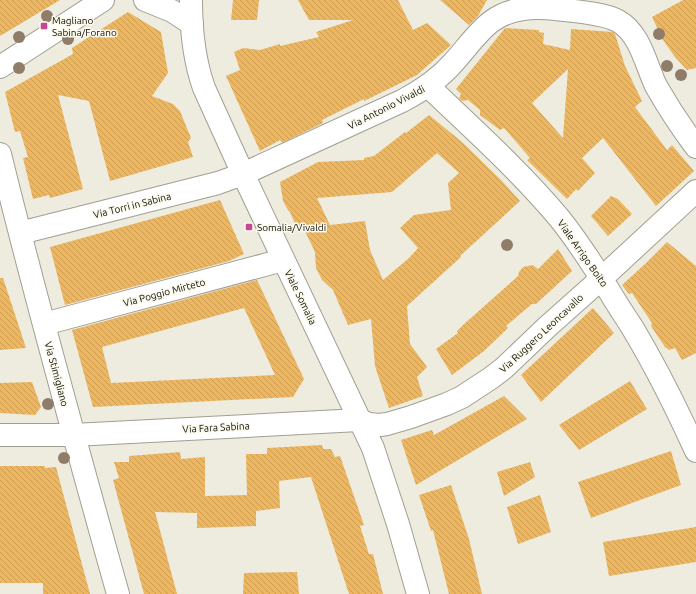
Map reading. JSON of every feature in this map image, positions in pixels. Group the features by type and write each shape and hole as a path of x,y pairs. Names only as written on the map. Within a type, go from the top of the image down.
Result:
{"street":[{"path":"0,67 103,0"},
{"path":"145,0 172,11 192,24"},
{"name":"Viale Somalia","path":"191,0 195,52 201,78 243,174 373,448 390,499 418,594"},
{"name":"Via Antonio Vivaldi","path":"243,174 402,101 428,86 448,69 483,28 496,18 510,12 533,8 564,10 608,17 623,24 633,34 656,85 669,109 696,147"},
{"name":"Viale Arrigo Boito","path":"428,86 521,176 549,206 573,236 602,278 657,371 696,451"},
{"name":"Via Stimigliano","path":"0,154 73,434 118,594"},
{"name":"Via Torri in Sabina","path":"20,233 218,183 243,174"},
{"name":"Via Ruggero Leoncavallo","path":"359,420 374,424 387,424 421,414 462,397 491,378 504,368 696,191"},
{"name":"Via Poggio Mirteto","path":"44,324 284,260"},
{"name":"Via Fara Sabina","path":"0,435 73,434 359,420"}],"building":[{"path":"0,0 60,0 0,36"},
{"path":"233,0 259,0 257,20 231,20"},
{"path":"298,0 398,0 413,30 427,23 451,45 417,75 322,120 323,123 282,143 280,140 260,151 226,76 240,70 234,52 243,48 260,50 280,44 280,46 319,37 316,32 353,20 309,20"},
{"path":"440,0 487,0 478,16 469,25"},
{"path":"683,0 696,0 696,68 687,70 675,57 663,40 652,17"},
{"path":"128,12 161,32 168,73 152,96 173,104 180,111 191,138 188,142 193,157 110,181 89,101 58,95 83,189 50,198 49,195 33,199 23,158 28,157 20,131 15,132 5,92 73,54 72,48"},
{"path":"505,28 539,30 539,32 544,33 543,44 570,50 571,29 613,32 615,34 625,66 642,101 635,107 667,150 672,145 694,171 656,206 603,138 582,158 595,173 578,191 576,189 567,199 527,160 530,158 504,128 500,130 480,115 480,110 468,100 462,101 459,98 461,94 456,89","holes":["568,69 563,138 532,103"]},
{"path":"429,115 462,142 520,201 407,306 410,344 427,367 417,377 423,396 389,408 375,366 371,319 348,325 333,290 322,280 316,268 315,252 304,229 298,231 290,212 283,201 280,182 318,162 364,160 364,158 374,156 405,132 406,133","holes":["437,153 459,173 448,183 451,210 414,215 400,228 418,248 409,258 383,280 370,250 365,221 330,225 317,198 392,192"]},
{"path":"611,196 618,199 632,214 608,236 591,216"},
{"path":"220,200 244,254 229,261 65,305 50,247"},
{"path":"667,242 696,266 696,353 682,360 675,348 669,350 665,347 651,326 652,323 632,293 629,294 622,285"},
{"path":"558,249 572,271 536,304 532,304 506,326 508,328 484,351 452,375 436,349 458,333 457,331 463,325 518,276 523,267 533,265 538,269"},
{"path":"0,278 3,278 26,348 0,350"},
{"path":"257,280 304,379 293,397 93,407 72,330","holes":["244,308 275,375 111,383 102,347"]},
{"path":"593,308 614,333 541,402 521,375"},
{"path":"630,381 647,409 579,450 559,425"},
{"path":"32,382 41,407 35,415 0,413 0,383"},
{"path":"504,396 527,419 416,485 401,440 432,430 434,435"},
{"path":"322,445 323,449 331,449 335,457 340,456 364,525 360,526 369,554 373,554 383,594 349,594 311,477 279,481 280,508 256,511 256,526 197,528 197,513 155,512 177,594 144,594 113,480 119,478 114,462 129,462 129,456 180,452 181,459 205,457 205,496 247,495 246,454 267,454 267,448"},
{"path":"671,451 681,485 591,518 578,482"},
{"path":"530,462 535,477 504,496 497,472"},
{"path":"0,466 56,467 90,594 43,594 43,583 0,583"},
{"path":"451,485 469,539 482,594 449,594 433,530 431,531 419,495"},
{"path":"540,495 551,532 518,544 507,507"},
{"path":"696,527 696,562 609,576 603,542"},
{"path":"297,572 299,594 243,594 244,573"}],"place":[{"name":"Magliano Sabina/Forano","path":"44,26"},
{"name":"Somalia/Vivaldi","path":"249,227"}]}
